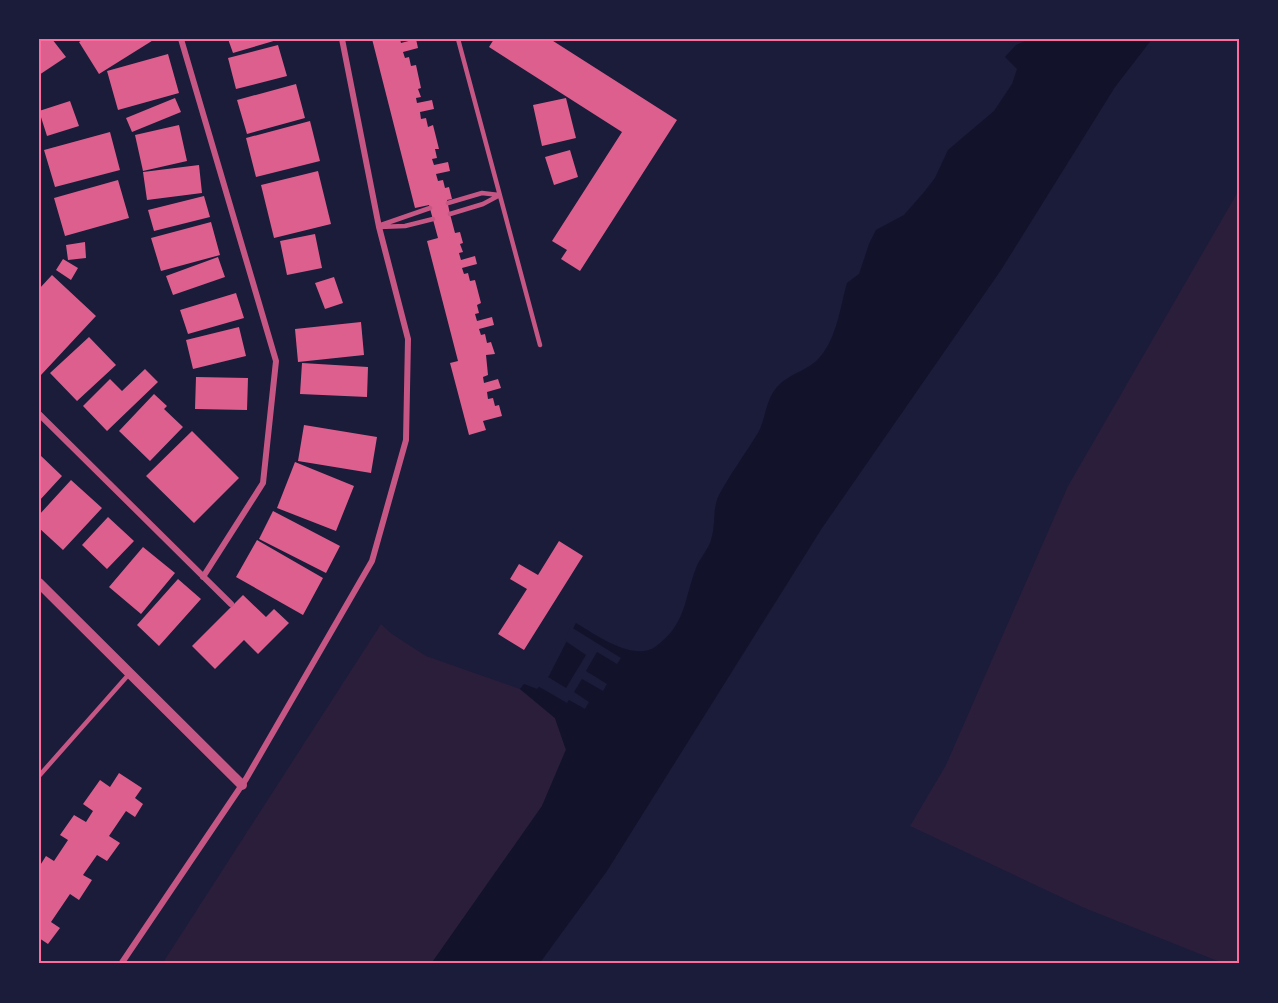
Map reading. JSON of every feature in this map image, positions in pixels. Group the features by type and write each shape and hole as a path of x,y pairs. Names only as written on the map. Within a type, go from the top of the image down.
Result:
{"street":[{"path":"181,39 276,361 263,483 203,577"},
{"path":"121,964 242,785 372,561 406,440 408,339 379,227 342,39"},
{"path":"39,414 231,604"},
{"path":"39,583 242,785"}],"lane":[{"path":"458,39 540,345"},
{"path":"448,203 482,193 500,195"},
{"path":"450,214 483,204 500,195"},
{"path":"379,227 430,208"},
{"path":"379,227 405,226 433,219"},
{"path":"39,776 130,673"}],"shaded area":[{"path":"1030,39 1152,39 1115,87 1001,270 822,528 607,871 539,964 431,964 542,806 566,750 555,718 520,689 524,684 537,689 549,676 576,623 614,645 636,651 646,651 655,647 673,630 683,611 696,568 711,540 719,495 758,433 773,392 785,379 815,362 828,346 833,336 847,283 859,274 876,230 904,215 935,178 948,150 994,111 1012,84 1017,69 1005,57 1016,45"},
{"path":"1239,190 1239,964 1225,964 1082,907 910,826 946,765 1068,486"},
{"path":"381,624 426,656 520,689 555,718 566,749 542,806 431,964 162,964"}],"pier":[{"path":"571,627 621,658 617,664 597,652 586,671 607,684 603,691 582,679 574,692 589,702 585,709 569,700 567,703 536,685 545,675 566,688 586,655 564,640"}],"building":[{"path":"39,39 52,39 66,57 39,75"},
{"path":"84,39 155,39 99,74 79,42"},
{"path":"228,39 277,39 277,40 233,53"},
{"path":"372,39 400,39 401,43 416,39 418,48 403,52 405,58 409,57 411,66 416,65 421,88 418,89 421,97 416,98 417,103 432,100 434,109 420,112 421,119 426,118 428,127 433,125 439,149 435,149 437,158 432,159 434,165 448,162 450,171 436,174 438,181 443,180 445,188 449,187 452,199 447,200 450,214 455,233 460,232 463,243 460,244 463,252 459,253 461,260 475,256 477,264 462,268 464,274 468,273 470,281 475,280 481,303 477,305 479,313 475,314 477,321 492,317 494,325 479,329 481,335 485,334 487,343 491,342 495,354 486,355 488,375 483,377 484,383 498,379 501,388 487,392 488,399 493,398 495,406 499,405 502,416 483,421 486,430 469,435 450,363 458,361 427,241 438,238 429,205 415,208"},
{"path":"494,39 550,39 677,120 580,271 561,259 567,250 552,241 622,132 489,47"},
{"path":"278,45 287,76 236,89 228,58"},
{"path":"168,54 179,93 118,110 107,71"},
{"path":"296,84 305,118 247,134 237,100"},
{"path":"175,98 181,112 132,132 126,118"},
{"path":"566,98 576,138 542,146 533,105"},
{"path":"70,101 79,126 47,136 39,111"},
{"path":"310,121 320,161 256,177 246,138"},
{"path":"179,125 187,161 143,171 135,135"},
{"path":"110,132 120,170 55,187 44,150"},
{"path":"570,150 578,177 554,185 545,157"},
{"path":"199,165 202,193 147,200 143,172"},
{"path":"318,171 331,224 274,238 261,185"},
{"path":"118,180 129,218 65,236 54,198"},
{"path":"204,196 210,217 154,231 148,210"},
{"path":"211,222 220,255 161,271 151,238"},
{"path":"315,234 322,268 287,275 280,241"},
{"path":"85,242 86,258 68,260 66,245"},
{"path":"218,257 225,277 173,295 166,276"},
{"path":"63,259 78,268 71,280 56,270"},
{"path":"52,275 96,316 41,375 39,372 39,289"},
{"path":"334,277 343,303 325,309 315,283"},
{"path":"236,293 244,318 188,334 180,310"},
{"path":"361,322 364,355 298,362 295,329"},
{"path":"239,327 246,356 193,369 186,340"},
{"path":"89,337 116,365 77,401 50,373"},
{"path":"302,363 368,367 367,397 300,394"},
{"path":"145,369 158,382 107,431 83,406 110,379 122,391"},
{"path":"196,377 248,378 247,410 195,409"},
{"path":"154,394 167,406 164,409 183,427 150,461 119,431"},
{"path":"304,425 377,437 371,473 298,461"},
{"path":"192,431 239,478 194,523 146,476"},
{"path":"39,454 62,476 39,501"},
{"path":"295,462 354,486 336,531 277,508"},
{"path":"71,480 102,508 63,550 39,528 39,515"},
{"path":"273,511 340,546 326,573 259,539"},
{"path":"108,517 134,541 107,569 82,545"},
{"path":"257,540 323,578 303,615 236,577"},
{"path":"559,541 583,556 524,650 498,634 527,589 510,579 519,564 538,575"},
{"path":"143,547 175,573 141,614 109,587"},
{"path":"178,579 201,599 159,646 137,625"},
{"path":"243,595 266,617 274,609 289,623 258,654 244,640 215,669 192,646"},
{"path":"119,773 142,788 135,798 143,804 135,817 126,811 109,836 120,843 107,861 97,855 83,875 92,880 79,900 70,894 51,922 60,928 48,944 39,938 39,867 46,856 54,861 68,840 60,835 74,815 86,822 93,811 83,804 100,780 110,787"}]}
